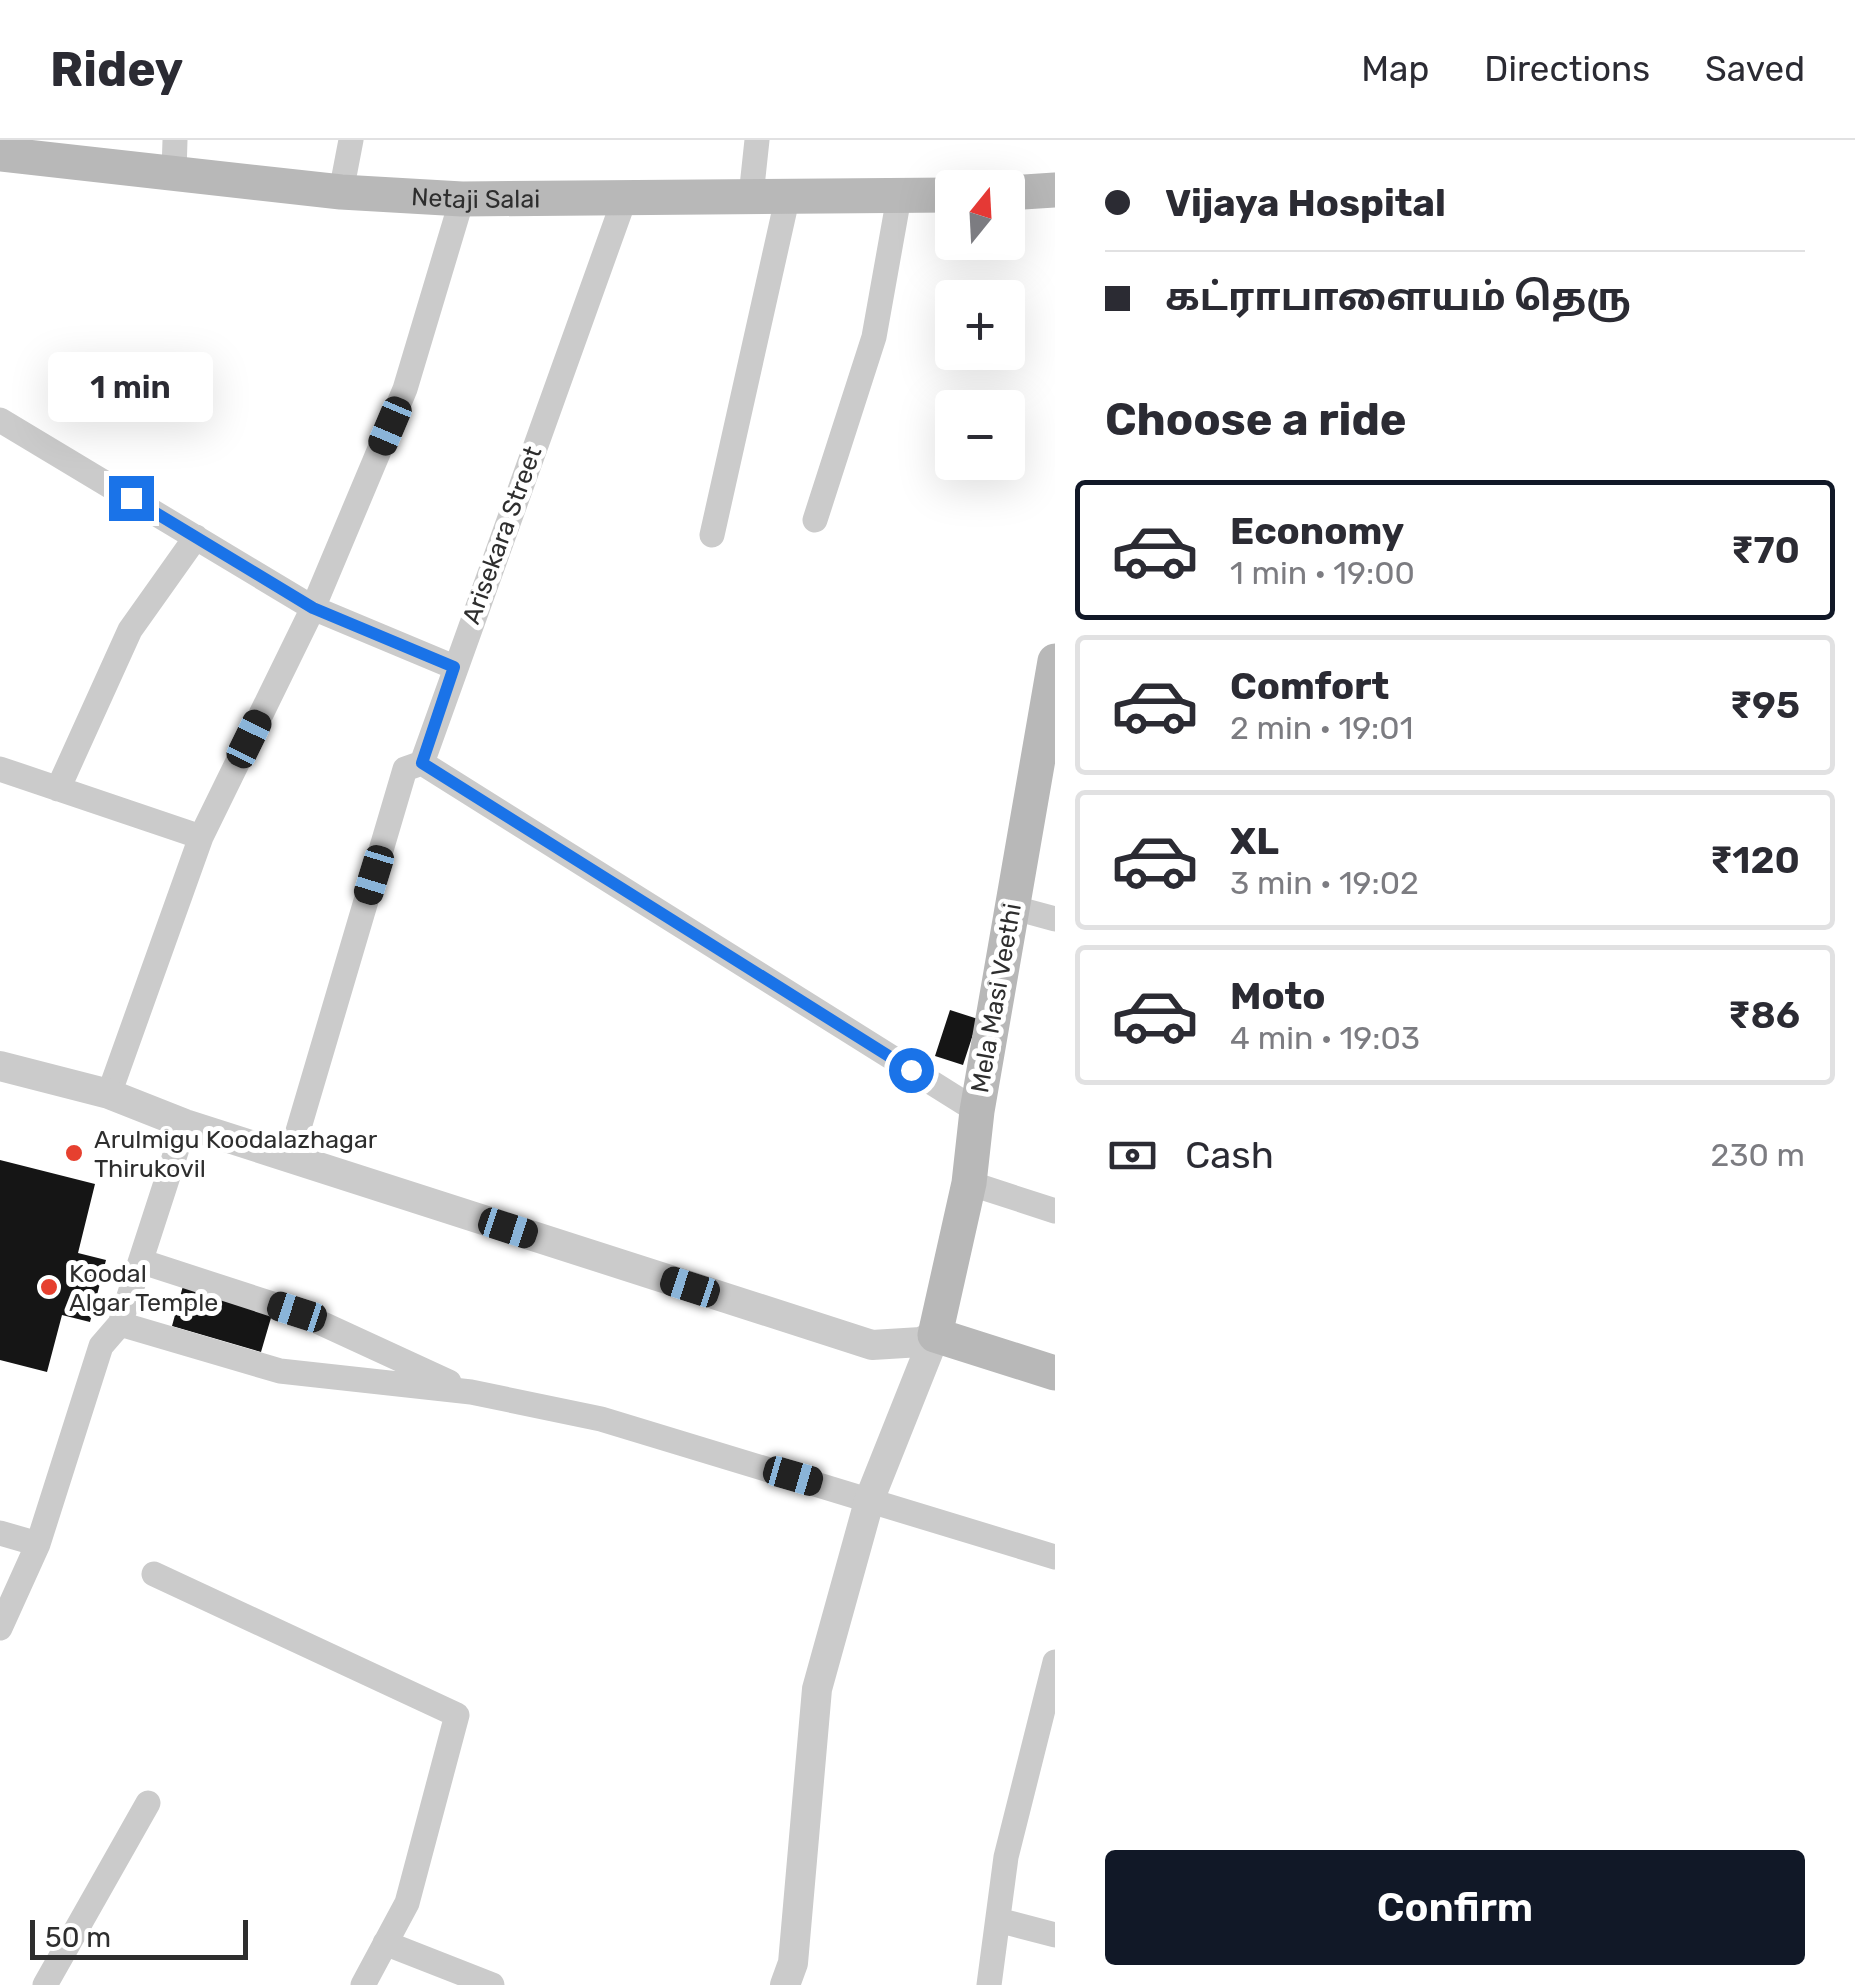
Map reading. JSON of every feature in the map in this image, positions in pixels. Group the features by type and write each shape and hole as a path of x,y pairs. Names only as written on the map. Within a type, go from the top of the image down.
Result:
{"main road":[{"name":"Netaji Salai","path":"0,154 174,156 341,192 462,199 935,196"},
{"path":"1025,191 1055,190"},
{"name":"Mela Masi Veethi","path":"935,1335 969,1183 976,1111 1055,660"},
{"path":"935,1335 1055,1373"}],"street":[{"path":"341,192 351,140"},
{"path":"752,196 757,140"},
{"path":"712,535 788,194"},
{"path":"814,520 874,336 899,198"},
{"path":"109,1094 201,837 313,608 405,389 462,199"},
{"name":"Arisekara Street","path":"290,1158 404,769 422,763 624,200"},
{"path":"0,420 313,608 454,667"},
{"path":"58,789 130,630 196,537"},
{"path":"422,763 976,1111"},
{"path":"0,769 201,837"},
{"path":"1011,907 1055,919"},
{"path":"0,1066 109,1094 185,1124 872,1345 920,1342 935,1335"},
{"path":"0,1628 38,1544 100,1346 120,1324 143,1262 185,1124"},
{"path":"969,1183 1055,1211"},
{"path":"143,1262 297,1312 471,1392"},
{"path":"120,1324 280,1372 471,1392 602,1419 1055,1557"},
{"path":"785,1985 793,1963 817,1690 870,1498 935,1335"},
{"path":"0,1533 38,1544"},
{"path":"154,1574 457,1715 407,1903 362,1985"},
{"path":"989,1985 1006,1857 1055,1662"},
{"path":"46,1985 148,1803"},
{"path":"998,1920 1055,1935"},
{"path":"385,1944 492,1985"}],"building":[{"path":"950,1010 978,1019 963,1065 935,1056"},
{"name":"Koodal Algar Temple","path":"0,1160 95,1184 78,1253 106,1260 90,1322 62,1315 47,1372 0,1360"},
{"path":"183,1286 273,1311 261,1352 172,1326"}],"place":[{"name":"Arulmigu Koodalazhagar Thirukovil","path":"74,1153"},
{"name":"Koodal Algar Temple","path":"49,1287"}],"route":[{"path":"131,498 313,608 454,667 422,763 911,1070"}]}
